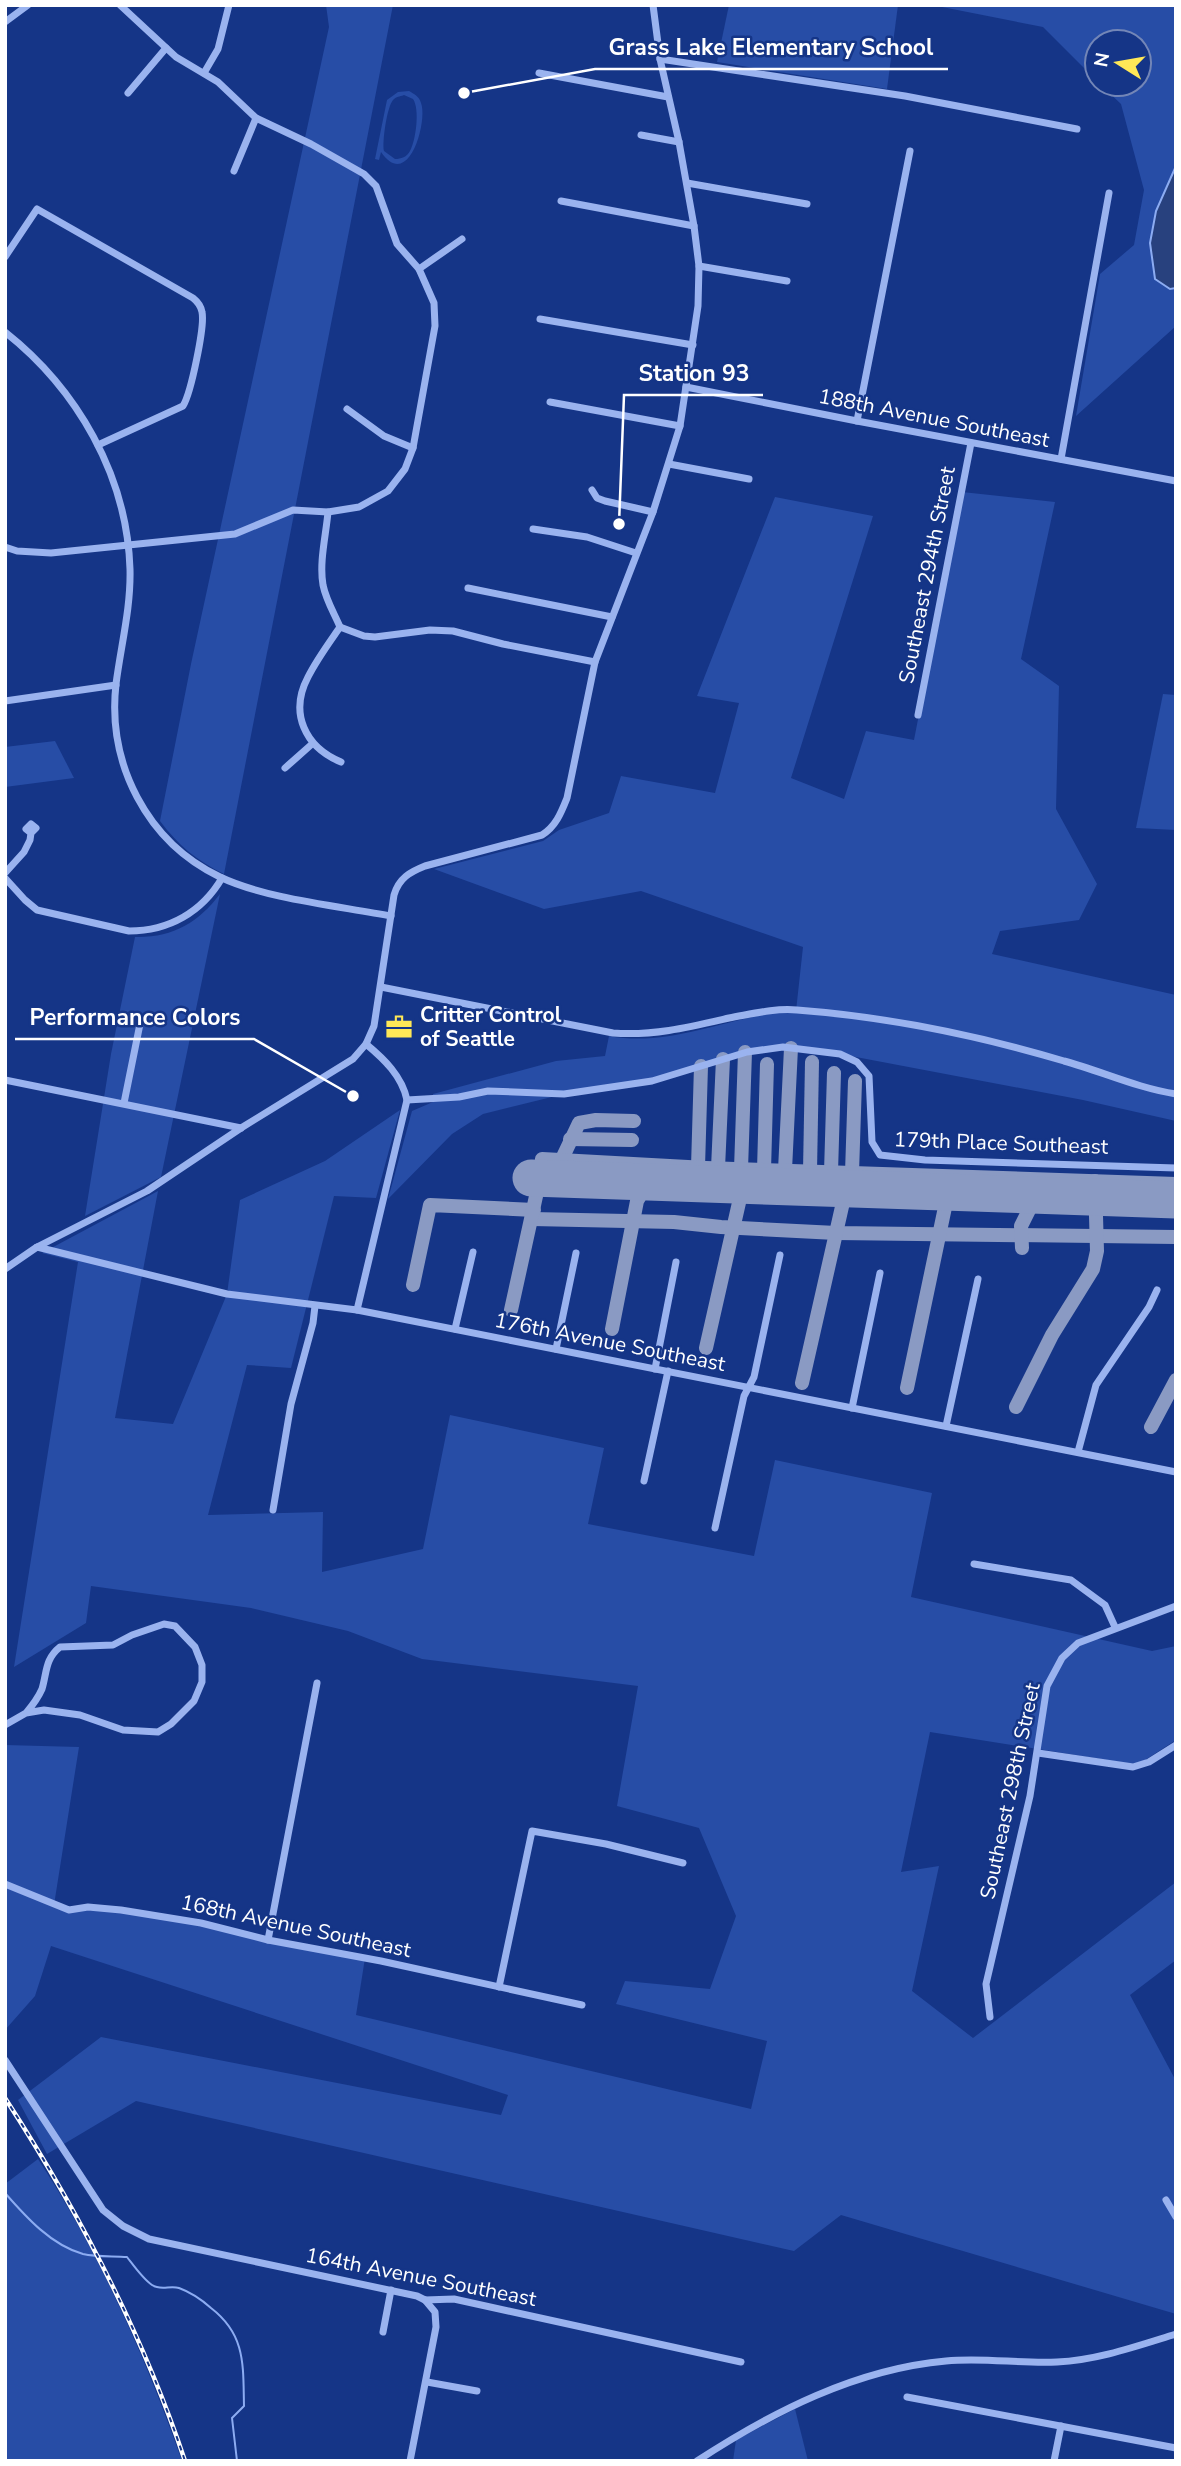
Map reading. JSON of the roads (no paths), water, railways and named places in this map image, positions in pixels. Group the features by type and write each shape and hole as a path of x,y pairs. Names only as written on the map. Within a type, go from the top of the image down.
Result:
{"street":[{"path":"5,22 28,5"},
{"path":"5,547 40,553 235,534 293,510 328,512 359,507 388,491 405,469 413,448 435,326 433,296 419,270 397,244 381,198 371,180 311,144 256,118 218,82 176,57 120,5"},
{"path":"204,73 218,49 229,5"},
{"path":"5,1269 37,1247 146,1191 353,1059 366,1044 374,1026 397,886 410,872 425,866 542,835 555,825 567,798 595,662 653,512 680,426 698,306 699,267 694,226 660,59 653,5"},
{"path":"128,93 166,48"},
{"path":"660,59 905,96 1077,129"},
{"path":"538,73 668,97"},
{"path":"234,171 256,118"},
{"path":"641,135 679,142"},
{"path":"857,421 910,151"},
{"path":"687,183 807,204"},
{"path":"1061,459 1109,193"},
{"path":"561,201 694,226"},
{"path":"5,257 37,209 197,302 202,311 202,327 190,392 183,405 98,445"},
{"path":"419,270 462,239"},
{"path":"699,267 787,281"},
{"path":"540,319 693,345"},
{"path":"5,332 51,374 83,415 111,474 128,543 130,584 128,615 116,685 117,739 121,761 139,802 164,836 191,860 222,878 268,892 391,916"},
{"name":"188th Avenue Southeast","path":"686,387 1176,481"},
{"path":"550,402 680,426"},
{"path":"347,409 384,436 413,448"},
{"name":"Southeast 294th Street","path":"918,715 971,443"},
{"path":"669,464 749,479"},
{"path":"592,490 597,498 604,501 653,512"},
{"path":"328,512 322,566 323,584 327,600 340,627 375,637 430,629 453,631 595,662"},
{"path":"533,529 587,537 636,554"},
{"path":"468,588 612,617"},
{"path":"340,627 306,679 303,691 303,726 312,744 325,755 341,762"},
{"path":"5,701 116,685"},
{"path":"285,768 312,744"},
{"path":"31,833 24,852 5,875 25,900 37,910 129,931 153,930 181,919 200,907 222,878"},
{"path":"381,987 614,1033 642,1035 783,1009 843,1014 966,1035 1176,1094"},
{"path":"124,1103 141,1019"},
{"path":"357,1310 407,1100 403,1086 392,1070 366,1044"},
{"name":"179th Place Southeast","path":"407,1100 459,1097 488,1091 564,1094 653,1081 747,1052 783,1046 840,1054 858,1062 869,1076 872,1142 880,1156 925,1160 1176,1168"},
{"path":"5,1080 241,1128"},
{"name":"176th Avenue Southeast","path":"37,1247 227,1294 357,1310 1176,1472"},
{"path":"455,1329 473,1251"},
{"path":"556,1349 576,1253"},
{"path":"715,1528 744,1396 754,1377 780,1255"},
{"path":"655,1369 676,1262"},
{"path":"852,1408 880,1273"},
{"path":"946,1426 978,1279"},
{"path":"1078,1452 1096,1385 1149,1307 1157,1290"},
{"path":"273,1510 288,1418 315,1306"},
{"path":"644,1481 668,1371"},
{"path":"974,1564 1071,1580 1105,1605 1115,1627"},
{"name":"Southeast 298th Street","path":"990,2017 986,1984 1038,1753 1047,1686 1062,1658 1078,1643 1176,1606"},
{"path":"5,1725 26,1713 44,1710 72,1714 123,1730 158,1732 172,1724 194,1701 202,1682 202,1665 192,1642 175,1626 164,1624 113,1645 60,1647 48,1661 41,1689 26,1713"},
{"path":"268,1940 317,1683"},
{"path":"1038,1753 1133,1767 1149,1762 1176,1745"},
{"path":"499,1987 532,1831 606,1844 682,1863"},
{"name":"168th Avenue Southeast","path":"5,1884 69,1910 96,1907 201,1923 268,1940 381,1961 582,2005"},
{"name":"164th Avenue Southeast","path":"5,2060 103,2210 123,2227 149,2239 425,2300 454,2299 741,2362"},
{"path":"1166,2200 1176,2217"},
{"path":"383,2332 391,2291"},
{"path":"411,2461 436,2327 435,2312 425,2300"},
{"path":"697,2461 735,2436 802,2401 870,2377 947,2360 1058,2362 1082,2359 1176,2334"},
{"path":"427,2382 477,2391"},
{"path":"907,2397 1176,2448"},
{"path":"1054,2461 1061,2426"}],"waterway":[{"path":"5,2193 30,2220 60,2244 83,2254 127,2257 152,2285 159,2288 176,2287 192,2294 222,2318 237,2340 242,2364 244,2406 232,2418 237,2461"}],"railway":[{"path":"5,2098 58,2185 107,2274 149,2366 185,2461"}],"place":[{"name":"Grass Lake Elementary School","path":"464,93"},
{"name":"Station 93","path":"619,524"},
{"name":"Critter Control of Seattle","path":"399,1027"},
{"name":"Performance Colors","path":"353,1096"}]}
